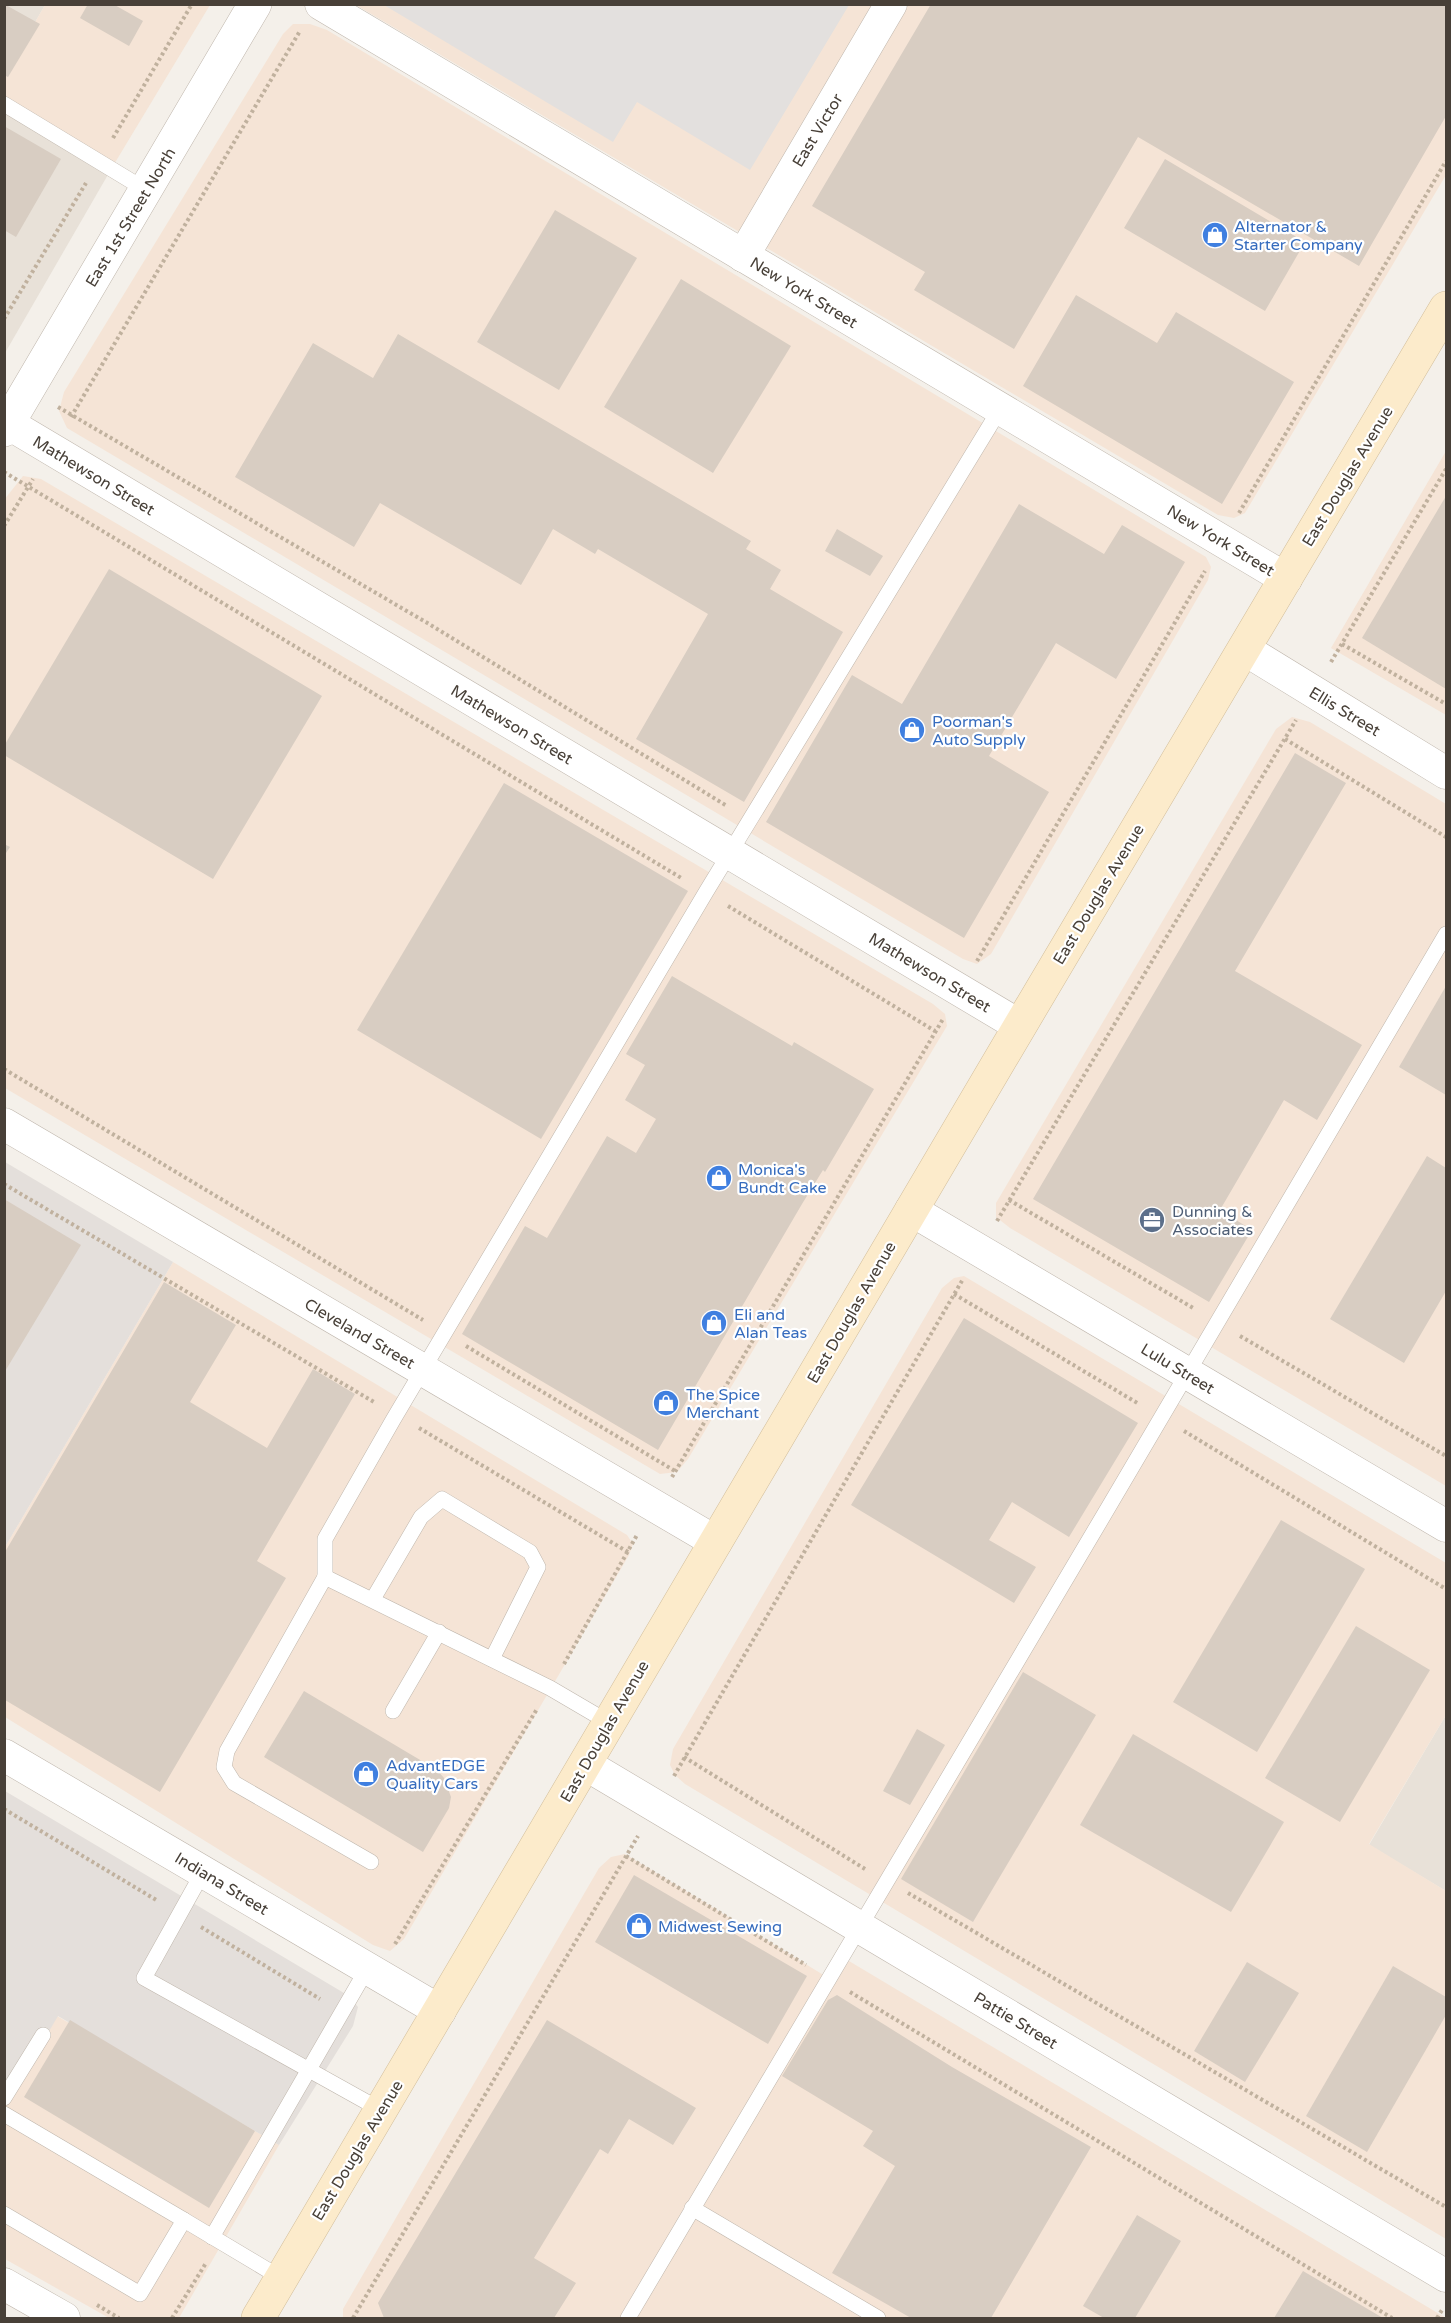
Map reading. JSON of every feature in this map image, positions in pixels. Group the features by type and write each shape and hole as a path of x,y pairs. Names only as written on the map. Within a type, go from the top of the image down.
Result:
{"main road":[{"name":"East Douglas Avenue","path":"258,2319 608,1722 1446,308"}],"street":[{"name":"East 1st Street North","path":"6,425 255,4"},
{"name":"East Victor","path":"743,256 891,4"},
{"name":"New York Street","path":"313,14 743,256 1286,579"},
{"name":"Mathewson Street","path":"6,425 52,449 1020,1026"},
{"name":"Ellis Street","path":"1244,649 1446,772"},
{"name":"Cleveland Street","path":"4,1124 716,1542"},
{"name":"Lulu Street","path":"911,1210 1446,1526"},
{"name":"Indiana Street","path":"4,1755 440,2011"},
{"name":"Pattie Street","path":"585,1764 1446,2276"},
{"path":"4,2284 64,2319"}],"lane":[{"path":"4,104 146,190"},
{"path":"371,1862 234,1783 224,1767 228,1751 325,1576 325,1539 396,1415 749,820 1000,409"},
{"path":"628,2319 858,1926 1163,1419 1446,934"},
{"path":"373,1599 421,1516 442,1499 530,1552 538,1567 492,1659"},
{"path":"325,1576 550,1688 608,1722"},
{"path":"393,1711 439,1632"},
{"path":"203,1872 144,1977 381,2110"},
{"path":"216,2239 308,2070 372,1971"},
{"path":"6,2093 43,2035"},
{"path":"4,2114 281,2278"},
{"path":"693,2208 878,2319"},
{"path":"4,2214 140,2294 184,2220"}],"path":[{"path":"4,526 313,14"},
{"path":"372,1971 550,1688 654,1506 978,960 1446,161"},
{"path":"28,389 429,624 749,820"},
{"path":"352,2319 656,1806 979,1251 1446,469"},
{"path":"4,472 935,1031"},
{"path":"1342,644 1446,704"},
{"path":"1285,739 1446,837"},
{"path":"968,954 978,960"},
{"path":"4,1069 675,1471"},
{"path":"4,1184 628,1552"},
{"path":"954,1294 1446,1589"},
{"path":"684,1757 793,1827 1446,2207"},
{"path":"626,1856 1392,2319"},
{"path":"172,2319 216,2239"}],"shaded area":[{"path":"5,5 45,5 5,74"},
{"path":"45,5 210,5 113,166 5,103 5,74"},
{"path":"356,5 1446,5 1446,175 1245,513 1234,518 1218,515"},
{"path":"384,5 849,5 750,170 637,102 613,142"},
{"path":"293,24 310,24 327,30 1206,557 1211,567 1208,580 991,954 977,964 963,959 67,428 59,411 64,392 283,34"},
{"path":"5,103 113,166 5,353"},
{"path":"1446,451 1446,715 1331,648"},
{"path":"23,476 41,479 933,1004 945,1014 947,1026 688,1459 677,1472 660,1474 5,1088 4,500"},
{"path":"1292,717 1310,722 1446,804 1446,1486 1010,1228 996,1217 996,1203 1276,729"},
{"path":"5,1162 173,1262 5,1547"},
{"path":"173,1262 627,1535 633,1544 629,1555 404,1939 390,1951 373,1945 5,1717 5,1547"},
{"path":"964,1276 1446,1563 1446,1715 1369,1844 1446,1891 1446,2239 685,1784 675,1775 670,1765 673,1749 942,1288 954,1278"},
{"path":"1446,1715 1446,1891 1369,1845"},
{"path":"5,1791 349,1996 358,2007 353,2026 279,2145 58,2016 5,2106"},
{"path":"625,1854 835,1982 849,1961 1446,2318 343,2318 343,2309 599,1868 611,1857"},
{"path":"57,2016 279,2145 179,2318 109,2318 5,2259 5,2106"}],"building":[{"path":"4,4 40,24 8,77 4,75"},
{"path":"88,4 113,4 143,21 129,46 80,18"},
{"path":"931,4 1446,4 1446,116 1359,266 1138,137 1014,349 914,290 925,272 812,206"},
{"path":"4,126 61,159 16,237 4,230"},
{"name":"Alternator & Starter Company","path":"1165,159 1305,242 1265,311 1124,228"},
{"path":"555,210 637,258 559,390 477,342"},
{"path":"681,279 791,346 713,473 604,407"},
{"path":"1076,295 1157,343 1176,312 1294,382 1222,504 1023,386"},
{"path":"398,334 751,541 746,549 781,570 770,589 843,632 744,802 636,739 708,614 598,549 595,554 553,529 521,585 380,503 354,547 235,477 313,343 373,378"},
{"path":"1446,496 1446,689 1362,638"},
{"name":"Poorman's Auto Supply","path":"1019,504 1104,554 1122,525 1185,562 1116,679 1056,643 989,756 1049,792 964,938 766,822 852,675 902,704"},
{"path":"837,529 883,556 870,576 825,551"},
{"path":"109,569 322,696 213,879 4,755 4,746"},
{"path":"1295,753 1346,783 1235,971 1362,1045 1317,1120 1284,1100 1220,1210 1252,1230 1209,1302 1033,1199"},
{"path":"504,783 688,891 541,1139 357,1030"},
{"path":"4,844 10,847 4,856"},
{"path":"672,976 792,1046 794,1042 874,1089 825,1172 823,1170 802,1204 658,1450 462,1334 525,1226 547,1238 607,1136 636,1153 656,1119 625,1100 645,1065 626,1054"},
{"path":"1446,986 1446,1095 1399,1067"},
{"path":"1427,1156 1446,1168 1446,1291 1404,1363 1330,1319"},
{"path":"4,1199 81,1245 4,1373"},
{"path":"164,1282 236,1325 190,1402 267,1448 313,1369 355,1394 257,1561 286,1578 160,1792 5,1700 5,1552"},
{"path":"964,1318 1138,1423 1069,1537 1012,1502 989,1540 1036,1567 1014,1603 851,1505"},
{"path":"1281,1520 1365,1569 1257,1752 1173,1702"},
{"path":"1356,1626 1430,1670 1340,1822 1265,1778"},
{"path":"1023,1672 1096,1715 973,1922 901,1879"},
{"name":"AdvantEDGE Quality Cars","path":"304,1691 437,1770 444,1778 451,1797 449,1808 423,1852 264,1757"},
{"path":"917,1729 945,1745 910,1805 883,1791"},
{"path":"1133,1734 1284,1822 1231,1912 1080,1825"},
{"path":"634,1875 807,1976 768,2044 595,1942"},
{"path":"1247,1962 1299,1993 1245,2082 1194,2051"},
{"path":"1393,1966 1446,1997 1446,2015 1367,2152 1306,2116"},
{"path":"837,1995 952,2067 1091,2147 991,2318 911,2318 832,2273 895,2166 863,2146 873,2131 782,2076 828,2000"},
{"path":"70,2020 255,2131 209,2208 24,2097"},
{"path":"547,2020 696,2108 673,2145 629,2119 608,2154 600,2149 534,2258 576,2283 554,2318 384,2318 378,2303"},
{"path":"1137,2215 1181,2241 1135,2318 1104,2318 1083,2306"},
{"path":"1303,2271 1383,2318 1274,2318"}],"place":[{"name":"Alternator & Starter Company","path":"1215,235"},
{"name":"Poorman's Auto Supply","path":"912,730"},
{"name":"Monica's Bundt Cake","path":"719,1178"},
{"name":"Dunning & Associates","path":"1152,1220"},
{"name":"Eli and Alan Teas","path":"714,1323"},
{"name":"The Spice Merchant","path":"666,1403"},
{"name":"AdvantEDGE Quality Cars","path":"366,1774"},
{"name":"Midwest Sewing","path":"639,1926"}]}
